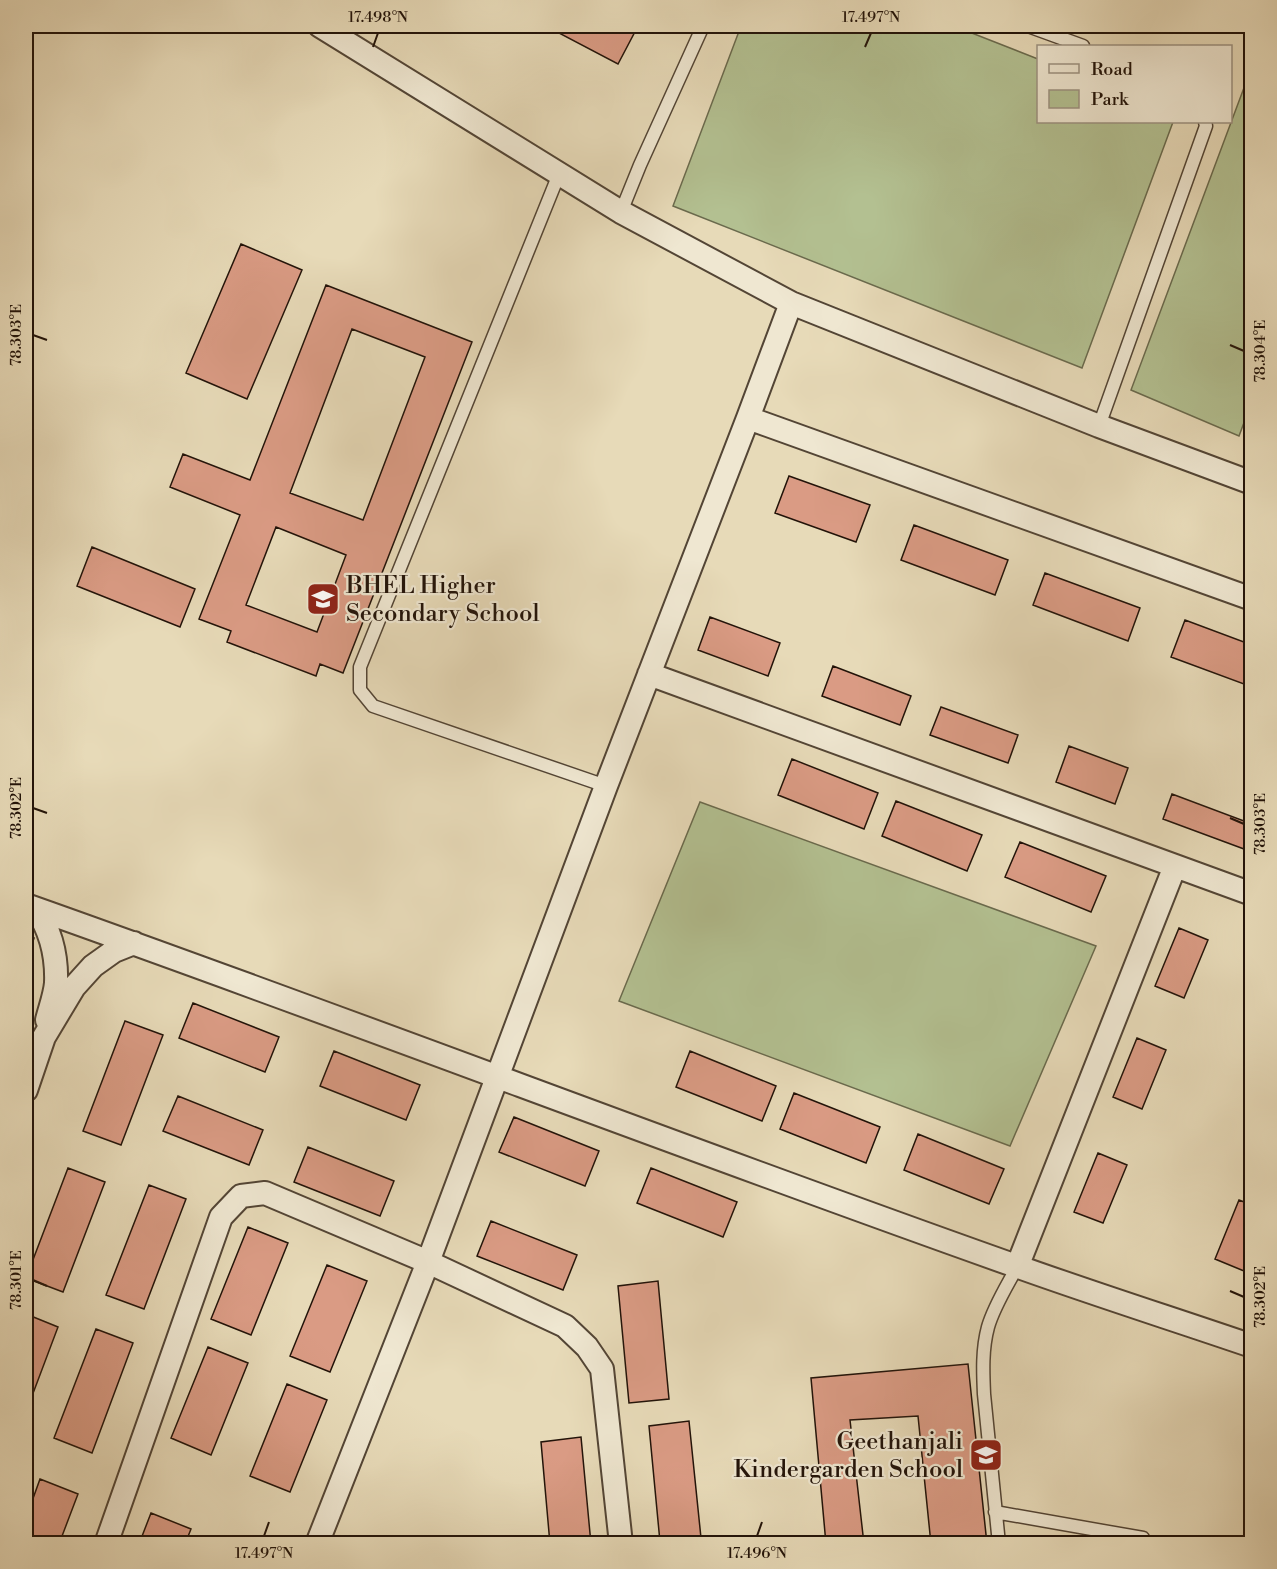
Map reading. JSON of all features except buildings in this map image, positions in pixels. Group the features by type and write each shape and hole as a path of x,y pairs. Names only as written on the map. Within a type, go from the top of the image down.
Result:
{"street":[{"path":"320,26 621,212 790,303 1099,426 1251,483"},
{"path":"317,1544 429,1262 606,786 790,303"},
{"path":"748,418 1251,599"},
{"path":"649,674 1251,894"},
{"path":"1017,1267 1175,866"},
{"path":"31,907 1017,1267 1251,1346"},
{"path":"26,1090 44,1036 56,983 54,950 46,924 31,907"},
{"path":"44,1036 75,987 93,966 114,951 134,943"},
{"path":"106,1544 221,1217 241,1196 265,1193 429,1262 565,1326 587,1347 602,1369 621,1544"}],"lane":[{"path":"621,212 703,26"},
{"path":"1028,26 1080,45"},
{"path":"1099,426 1205,123"},
{"path":"559,174 360,666 360,690 373,706 606,786"},
{"path":"999,1544 984,1394 984,1348 993,1311 1017,1267"},
{"path":"995,1512 1143,1538"}],"green space":[{"path":"741,26 954,26 1037,59 1037,123 1173,123 1082,368 673,206"},
{"path":"1251,69 1252,401 1239,436 1131,390"},
{"path":"700,802 1096,946 1010,1146 619,1001"}],"place":[{"name":"BHEL Higher Secondary School","path":"323,599"},
{"name":"Geethanjali Kindergarden School","path":"986,1455"}]}
